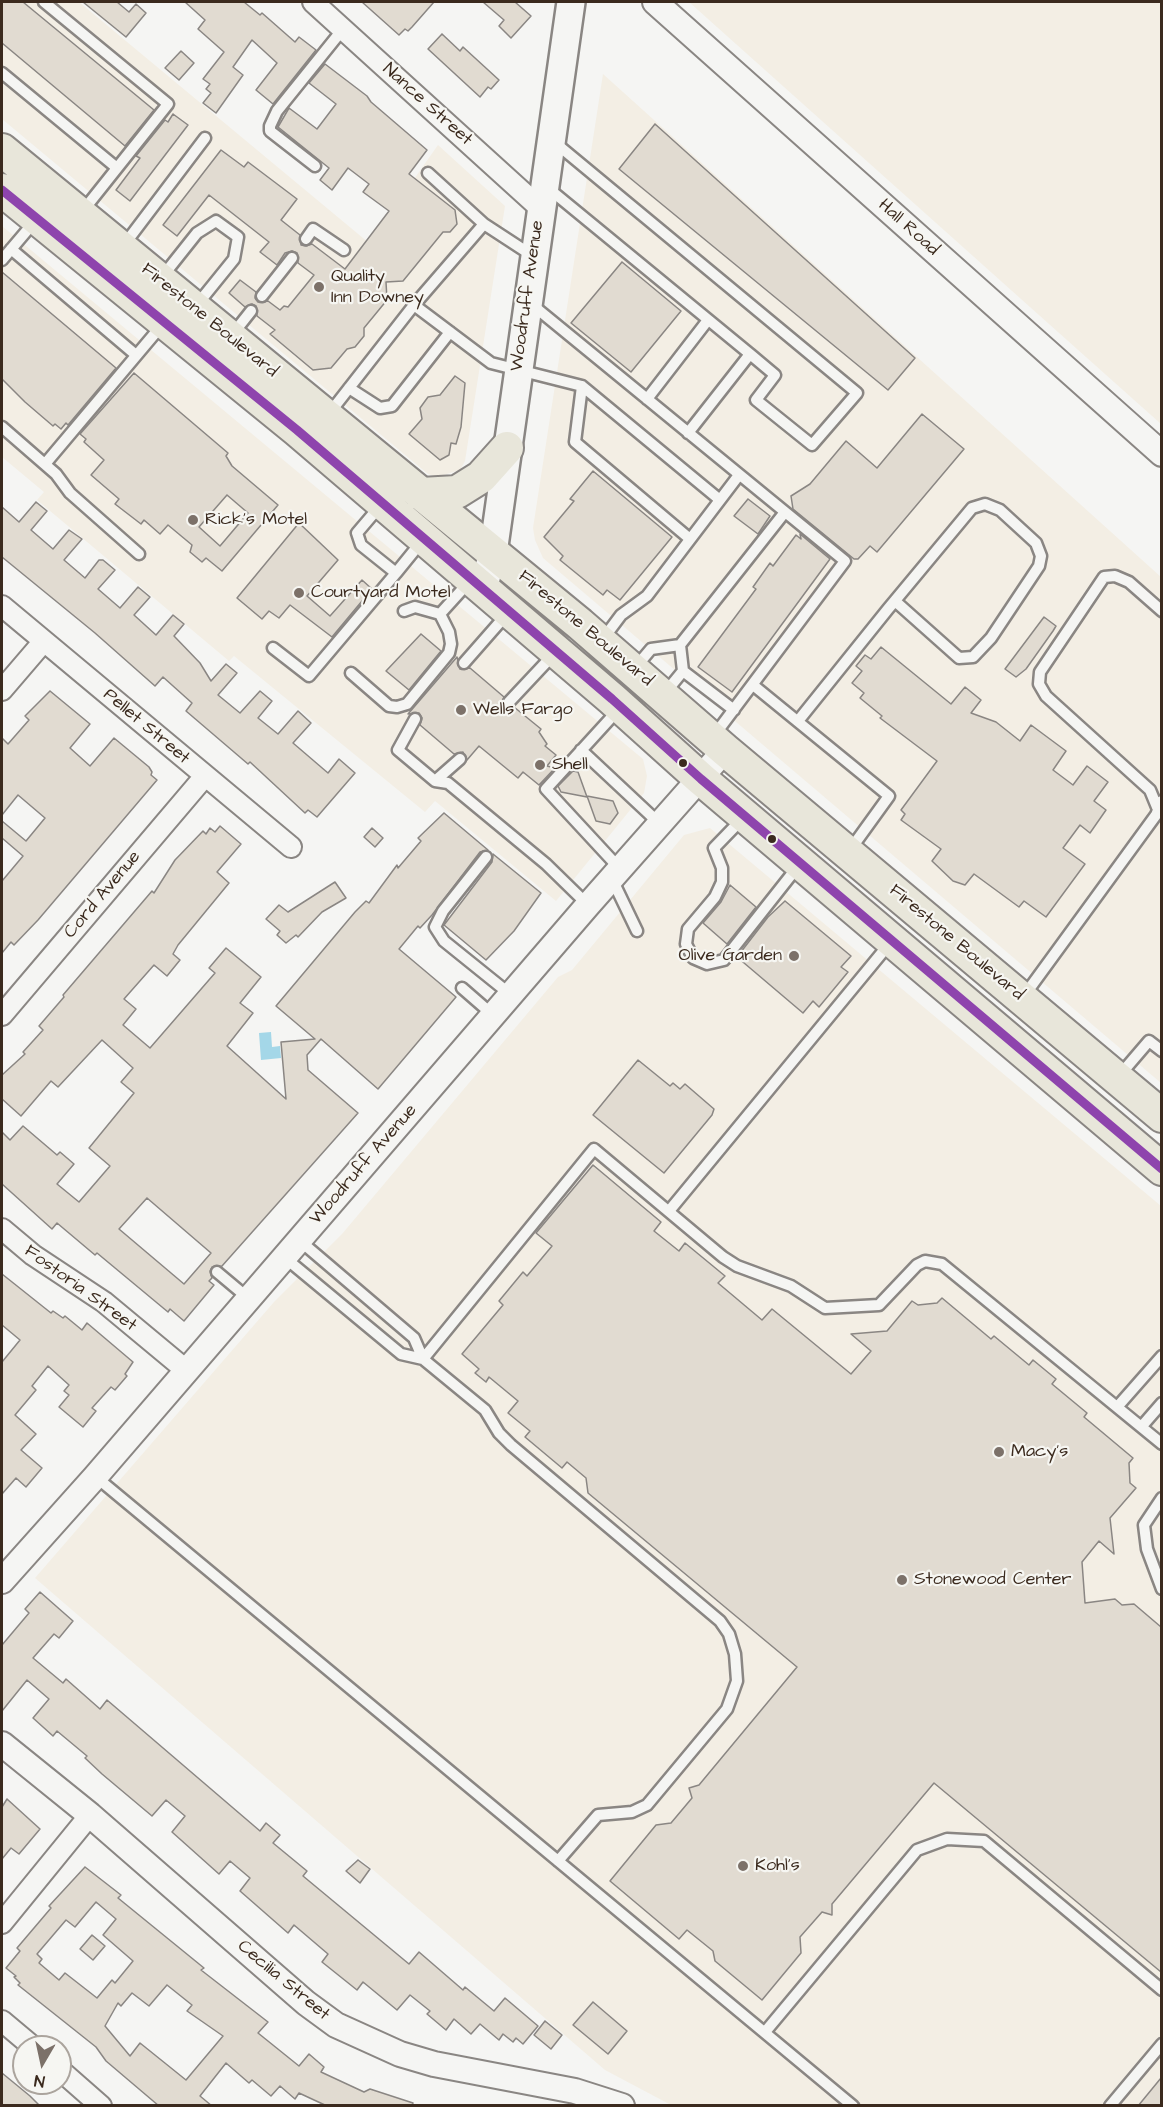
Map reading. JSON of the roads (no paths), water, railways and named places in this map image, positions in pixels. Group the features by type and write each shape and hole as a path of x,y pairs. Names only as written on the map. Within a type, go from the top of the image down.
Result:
{"main road":[{"name":"Woodruff Avenue","path":"477,584 493,553 571,2"},
{"name":"Firestone Boulevard","path":"2,150 601,642 1161,1116"},
{"name":"Firestone Boulevard","path":"2,190 382,503 621,706 701,779 1161,1169"},
{"path":"421,494 457,492 481,477 507,448"}],"street":[{"name":"Nance Street","path":"313,2 542,196"},
{"name":"Hall Road","path":"655,2 1161,454"},
{"name":"Pellet Street","path":"2,606 291,847"},
{"path":"2,690 44,641"},
{"name":"Woodruff Avenue","path":"2,1581 187,1371 588,905 701,779 719,744"},
{"name":"Cord Avenue","path":"2,1015 205,776"},
{"name":"Fostoria Street","path":"2,1229 33,1255 104,1302 187,1371"},
{"name":"Cecilia Street","path":"2,1744 90,1815 306,2002 336,2025 400,2054 575,2091 611,2104"},
{"path":"2,1923 90,1815"},
{"path":"2,2021 19,2035"},
{"path":"72,2081 101,2106"}],"lane":[{"path":"44,2 168,104 80,215"},
{"path":"315,166 270,131 270,126 277,111 343,29"},
{"path":"2,72 117,168"},
{"path":"121,248 205,138"},
{"path":"542,196 708,320 775,375 756,400 812,446 857,393 551,139"},
{"path":"428,173 484,224 534,256"},
{"path":"2,260 37,219"},
{"path":"160,280 197,233 216,221 238,237 234,259 194,308"},
{"path":"327,417 414,305 484,224"},
{"path":"306,239 313,229 344,250"},
{"path":"11,249 136,355"},
{"path":"262,296 292,258"},
{"path":"527,301 844,561 734,710 719,744"},
{"path":"414,305 490,363 582,386 720,500"},
{"path":"230,338 251,311"},
{"path":"647,399 708,320"},
{"path":"45,464 164,322"},
{"path":"349,388 381,408 392,405 450,332"},
{"path":"688,433 750,354"},
{"path":"582,386 575,442 690,539"},
{"path":"2,427 56,474 70,493 139,554"},
{"path":"601,642 621,615 647,596 739,475"},
{"path":"382,503 357,533 361,545 396,573"},
{"path":"798,721 896,601 972,508 985,504 1000,510 1036,543 1041,556 1039,566 991,638 973,657 959,658 896,601"},
{"path":"633,669 651,649 680,645 785,512"},
{"path":"273,648 309,676 424,539"},
{"path":"1022,999 1156,815 1159,804 1150,790 1046,696 1039,684 1040,672 1104,577 1115,576 1129,582 1161,611"},
{"path":"440,614 477,584"},
{"path":"351,673 389,706 397,707 407,704 449,653 451,644 449,632 440,614 415,607 404,611"},
{"path":"464,663 509,611"},
{"path":"663,696 683,671 680,645"},
{"path":"509,702 556,651"},
{"path":"683,671 734,710"},
{"path":"753,685 889,796 848,852"},
{"path":"621,706 547,787 547,791 616,875 637,931"},
{"path":"415,719 398,750 435,781 448,783 546,864 588,905"},
{"path":"581,750 660,824"},
{"path":"435,781 460,759"},
{"path":"745,816 714,849 722,868 722,882 715,897 688,929 686,944 693,958 707,964 724,960 801,862"},
{"path":"486,857 443,911 435,927 444,941 511,995"},
{"path":"669,1211 893,940"},
{"path":"462,988 494,1016"},
{"path":"1117,1079 1149,1041 1161,1051"},
{"path":"423,1359 594,1149 737,1266 791,1286 825,1308 879,1305 917,1265 925,1261 942,1264 1118,1406 1161,1444"},
{"path":"291,1248 414,1338 423,1359"},
{"path":"291,1248 401,1354 423,1359 485,1410 499,1433 720,1621 729,1634 735,1654 737,1681 731,1701 663,1786 640,1810 598,1815 558,1861"},
{"path":"217,1272 248,1298"},
{"path":"1118,1406 1161,1356"},
{"path":"1142,1426 1161,1403"},
{"path":"95,1476 853,2106"},
{"path":"1161,1498 1144,1525 1147,1549 1161,1589"},
{"path":"765,2032 917,1850 947,1839 984,1840 1161,1990"},
{"path":"1110,2106 1161,2044"}],"water":[{"path":"271,1032 272,1047 280,1046 281,1058 261,1060 259,1033"}],"place":[{"name":"Quality Inn Downey","path":"319,287"},
{"name":"Rick's Motel","path":"193,520"},
{"name":"Courtyard Motel","path":"299,593"},
{"name":"Wells Fargo","path":"461,710"},
{"name":"Shell","path":"540,765"},
{"name":"Olive Garden","path":"794,956"},
{"name":"Macy's","path":"999,1452"},
{"name":"Stonewood Center","path":"902,1580"},
{"name":"Kohl's","path":"743,1866"}]}
